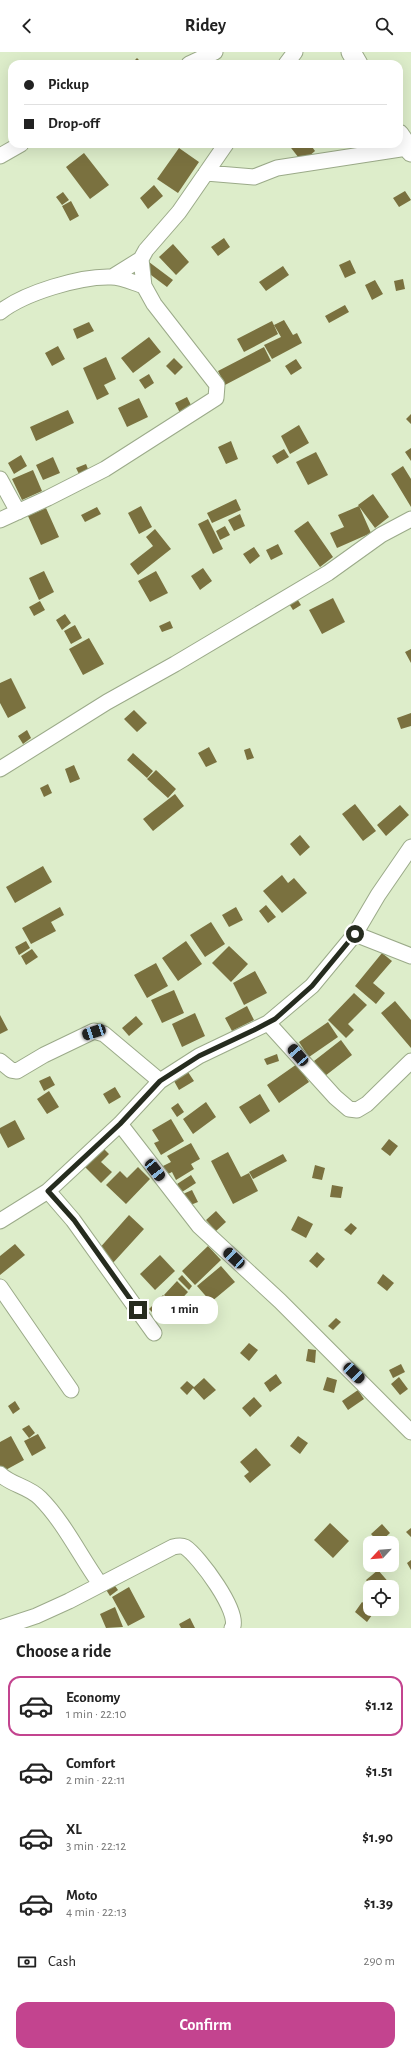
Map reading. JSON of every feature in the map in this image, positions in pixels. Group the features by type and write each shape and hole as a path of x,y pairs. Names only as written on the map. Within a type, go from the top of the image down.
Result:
{"street":[{"path":"198,60 215,52"},
{"path":"0,156 15,148"},
{"path":"112,277 141,259 146,250 179,212 223,148"},
{"path":"206,173 254,177 277,168 389,148"},
{"path":"0,520 104,469 216,398 218,385 170,326 154,304 144,286 141,259"},
{"path":"0,312 52,287 76,281 112,277 144,286"},
{"path":"0,479 18,512"},
{"path":"0,769 106,702 175,664 328,573 381,535 411,519"},
{"path":"0,1220 48,1191 120,1124 160,1081 199,1056 268,1023 312,986 355,934 378,895 411,847"},
{"path":"355,934 411,956"},
{"path":"268,1023 335,1097 349,1109 357,1110 367,1104 411,1061"},
{"path":"0,1061 11,1070 17,1071 44,1055 94,1032 104,1034 160,1081"},
{"path":"120,1124 199,1226 280,1301 411,1432"},
{"path":"48,1191 74,1220 154,1333"},
{"path":"0,1287 72,1390"},
{"path":"0,1474 7,1480 26,1488 40,1498 53,1514 100,1584"},
{"path":"0,1628 36,1616 173,1547 183,1546 204,1567 221,1592 234,1618 232,1628"}],"building":[{"path":"179,148 199,162 178,193 157,179"},
{"path":"291,148 313,148 315,151 302,162"},
{"path":"84,153 109,185 90,199 66,167"},
{"path":"154,185 163,196 148,209 140,198"},
{"path":"405,191 411,200 399,207 393,198"},
{"path":"63,192 69,200 62,205 56,197"},
{"path":"71,201 79,216 70,221 62,206"},
{"path":"224,238 230,247 218,256 211,247"},
{"path":"173,244 189,262 176,275 159,257"},
{"path":"350,260 356,273 345,278 339,265"},
{"path":"149,262 173,280 167,287 143,269"},
{"path":"283,266 289,275 266,291 259,282"},
{"path":"403,279 405,289 396,291 394,281"},
{"path":"375,280 383,294 372,300 365,285"},
{"path":"345,305 349,312 329,323 325,316"},
{"path":"284,320 293,335 297,333 302,343 272,359 264,345 281,337 274,325"},
{"path":"272,321 278,334 244,352 237,339"},
{"path":"89,322 94,331 77,339 73,329"},
{"path":"149,337 161,352 133,373 121,358"},
{"path":"58,346 65,359 52,366 45,353"},
{"path":"264,347 271,361 225,385 218,371"},
{"path":"106,357 116,379 104,385 109,394 97,400 83,368"},
{"path":"174,358 183,367 175,375 166,366"},
{"path":"296,359 302,368 291,375 285,366"},
{"path":"149,374 154,383 145,389 139,380"},
{"path":"187,397 192,407 180,413 175,403"},
{"path":"139,398 148,417 127,427 118,408"},
{"path":"68,410 74,423 36,441 30,427"},
{"path":"411,414 411,424 406,419"},
{"path":"299,425 309,443 290,454 281,436"},
{"path":"231,441 238,459 226,464 218,447"},
{"path":"411,448 411,461 405,452"},
{"path":"284,449 289,457 277,464 272,456"},
{"path":"316,452 328,475 308,485 296,462"},
{"path":"21,455 27,466 14,474 8,463"},
{"path":"53,457 60,473 43,480 36,465"},
{"path":"86,464 88,469 79,474 76,468"},
{"path":"403,466 411,479 411,507 391,474"},
{"path":"33,470 42,491 22,500 12,479"},
{"path":"373,494 389,517 375,528 358,505"},
{"path":"236,499 241,510 212,523 207,513"},
{"path":"141,506 152,527 139,534 128,513"},
{"path":"359,506 371,533 337,548 330,533 344,527 338,515"},
{"path":"97,507 101,514 85,522 81,515"},
{"path":"46,508 59,537 41,545 28,516"},
{"path":"240,514 245,526 234,531 228,520"},
{"path":"208,519 223,549 213,554 198,524"},
{"path":"308,521 333,557 320,567 294,531"},
{"path":"225,526 230,535 220,540 216,531"},
{"path":"155,529 171,549 138,575 130,564 153,546 146,537"},
{"path":"278,544 283,554 271,560 266,550"},
{"path":"254,547 260,556 250,564 243,554"},
{"path":"203,568 212,581 200,590 191,576"},
{"path":"44,571 54,592 39,600 29,578"},
{"path":"156,571 168,593 150,602 138,581"},
{"path":"296,597 301,605 293,610 288,602"},
{"path":"333,598 345,622 322,634 309,610"},
{"path":"40,601 45,610 34,616 29,607"},
{"path":"65,614 71,623 62,630 56,620"},
{"path":"170,621 173,628 162,632 159,626"},
{"path":"75,625 82,638 71,644 64,631"},
{"path":"89,638 104,664 83,675 69,649"},
{"path":"411,649 411,663 405,652"},
{"path":"11,678 26,708 8,718 0,703 0,683"},
{"path":"134,710 147,723 137,732 124,719"},
{"path":"411,713 411,726 401,729 397,718"},
{"path":"27,730 31,738 23,744 18,736"},
{"path":"209,747 217,762 206,767 198,753"},
{"path":"250,748 254,758 247,760 244,750"},
{"path":"133,753 153,771 147,778 127,760"},
{"path":"74,765 80,779 70,783 65,769"},
{"path":"156,770 176,789 168,798 147,779"},
{"path":"48,784 52,793 44,797 40,788"},
{"path":"175,794 184,806 153,831 143,819"},
{"path":"355,804 376,831 363,841 342,814"},
{"path":"400,805 409,815 386,836 377,825"},
{"path":"300,835 310,847 300,856 290,844"},
{"path":"43,866 52,882 15,903 6,887"},
{"path":"282,875 288,883 294,878 307,893 282,913 263,891"},
{"path":"266,905 276,917 268,923 259,911"},
{"path":"60,907 64,915 51,922 56,931 31,944 22,928"},
{"path":"236,907 243,920 229,927 222,915"},
{"path":"211,922 225,944 205,957 190,935"},
{"path":"26,941 30,948 19,955 15,947"},
{"path":"186,941 202,964 178,981 162,958"},
{"path":"229,946 248,964 231,982 212,963"},
{"path":"32,949 38,957 26,965 21,956"},
{"path":"382,953 392,961 373,983 385,993 376,1004 355,986"},
{"path":"156,963 168,986 147,998 134,975"},
{"path":"255,971 267,993 244,1005 233,983"},
{"path":"174,990 184,1013 162,1023 151,1000"},
{"path":"354,993 367,1005 348,1024 354,1030 346,1038 328,1020"},
{"path":"395,1001 411,1020 411,1048 381,1013"},
{"path":"247,1006 254,1020 232,1031 225,1018"},
{"path":"195,1013 205,1036 182,1047 172,1024"},
{"path":"0,1015 8,1030 0,1034"},
{"path":"136,1016 143,1024 129,1036 122,1028"},
{"path":"328,1022 338,1037 309,1057 299,1042"},
{"path":"341,1040 352,1055 325,1076 314,1061"},
{"path":"277,1054 279,1061 267,1065 264,1059"},
{"path":"297,1064 309,1082 279,1103 267,1085"},
{"path":"188,1072 194,1081 179,1090 174,1081"},
{"path":"50,1076 55,1085 44,1091 39,1081"},
{"path":"115,1087 121,1097 109,1104 103,1094"},
{"path":"49,1091 59,1107 47,1114 37,1099"},
{"path":"260,1094 270,1111 250,1124 239,1107"},
{"path":"206,1102 216,1117 193,1134 183,1119"},
{"path":"178,1103 184,1112 177,1117 171,1108"},
{"path":"171,1119 184,1141 161,1155 154,1143 159,1141 152,1130"},
{"path":"15,1120 25,1139 8,1148 0,1133 0,1128"},
{"path":"389,1139 398,1146 390,1156 381,1149"},
{"path":"191,1143 200,1159 191,1164 194,1169 176,1180 172,1172 166,1175 161,1167 171,1162 167,1156"},
{"path":"100,1145 109,1154 101,1162 112,1172 101,1183 81,1163"},
{"path":"228,1152 241,1177 249,1173 258,1191 233,1204 211,1161"},
{"path":"283,1154 287,1161 253,1179 249,1172"},
{"path":"315,1165 325,1168 322,1180 312,1178"},
{"path":"138,1167 150,1179 126,1204 106,1185 120,1171 127,1178"},
{"path":"191,1175 196,1183 182,1192 177,1184"},
{"path":"332,1185 343,1187 341,1198 330,1197"},
{"path":"192,1190 198,1202 188,1206 183,1194"},
{"path":"216,1211 226,1222 216,1231 206,1220"},
{"path":"129,1215 144,1229 112,1264 97,1251"},
{"path":"298,1216 313,1224 306,1238 291,1230"},
{"path":"351,1223 357,1228 351,1235 344,1230"},
{"path":"15,1244 25,1255 0,1275 0,1256"},
{"path":"208,1246 221,1260 195,1285 182,1271"},
{"path":"317,1252 325,1259 317,1268 309,1261"},
{"path":"160,1255 175,1271 155,1290 140,1274"},
{"path":"221,1266 235,1282 211,1302 197,1286"},
{"path":"383,1274 394,1283 387,1291 377,1283"},
{"path":"182,1275 192,1286 189,1290 178,1279"},
{"path":"177,1281 188,1292 175,1306 164,1295"},
{"path":"163,1295 174,1307 161,1321 149,1309"},
{"path":"336,1318 341,1322 333,1330 328,1326"},
{"path":"249,1343 258,1350 249,1361 240,1353"},
{"path":"308,1349 316,1350 315,1363 306,1361"},
{"path":"401,1364 405,1372 393,1378 389,1370"},
{"path":"276,1374 282,1383 270,1392 264,1383"},
{"path":"327,1377 337,1380 334,1393 323,1390"},
{"path":"399,1377 408,1389 400,1395 391,1384"},
{"path":"204,1378 216,1390 204,1400 193,1388"},
{"path":"187,1381 194,1387 187,1395 180,1388"},
{"path":"358,1390 364,1399 348,1410 342,1401"},
{"path":"254,1397 262,1406 250,1417 242,1408"},
{"path":"15,1401 20,1409 13,1414 8,1406"},
{"path":"29,1425 35,1433 29,1438 22,1429"},
{"path":"38,1434 46,1448 32,1456 24,1441"},
{"path":"11,1436 24,1460 2,1472 0,1467 0,1442"},
{"path":"298,1436 308,1443 300,1454 290,1446"},
{"path":"256,1448 271,1465 250,1483 244,1476 249,1472 240,1462"},
{"path":"330,1523 349,1541 333,1558 314,1540"},
{"path":"382,1524 390,1533 387,1536 373,1536 371,1534"},
{"path":"411,1528 411,1537 406,1532"},
{"path":"411,1560 411,1570 407,1563"},
{"path":"376,1572 380,1572 387,1580 366,1580"},
{"path":"113,1583 118,1590 110,1596 105,1588"},
{"path":"129,1587 145,1617 128,1626 112,1597"},
{"path":"362,1602 363,1616 371,1616 367,1622 355,1612"},
{"path":"115,1607 123,1627 106,1628 100,1614"},
{"path":"190,1618 195,1628 181,1628 179,1624"}],"route":[{"path":"138,1310 74,1220 48,1191 120,1124 160,1081 199,1056 275,1019 312,986 355,934"}]}
